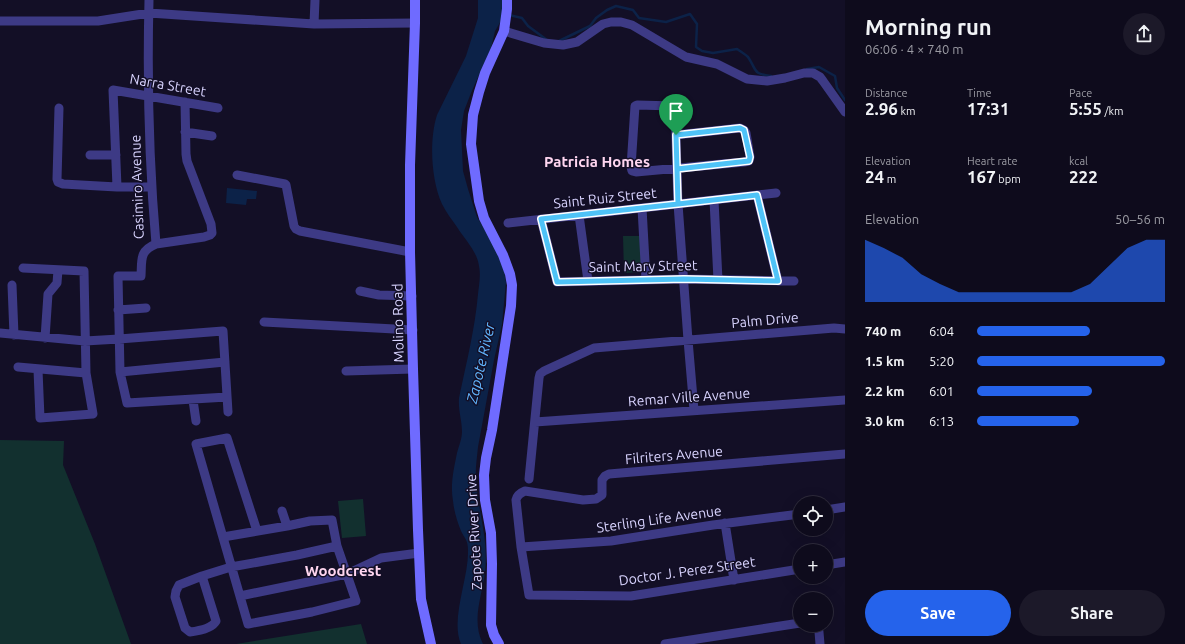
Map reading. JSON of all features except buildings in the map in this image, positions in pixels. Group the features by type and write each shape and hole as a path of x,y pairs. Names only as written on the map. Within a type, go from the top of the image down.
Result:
{"main road":[{"name":"Molino Road","path":"415,0 410,165 410,252 421,599 431,644"},
{"name":"Zapote River Drive","path":"499,644 494,635 492,625 491,533 485,500 484,475 492,430 512,285 510,274 503,255 482,213 471,144 473,115 485,73 504,29 507,5"}],"street":[{"name":"Casimiro Avenue","path":"150,0 148,96 151,187 156,244 146,250 143,254 141,276 118,276 120,372 128,403 193,400"},
{"path":"314,24 315,0"},
{"path":"0,21 98,21 149,13 314,24 415,23"},
{"path":"504,29 544,44 563,45 577,42 602,24 622,22 632,25 686,57 717,64 746,79 767,81 804,73 813,73 824,81 845,112"},
{"name":"Narra Street","path":"116,155 113,90 218,108"},
{"path":"156,244 210,236 212,233 211,224 187,161 185,102"},
{"path":"676,135 740,128 744,130 750,157 749,161 677,169 632,171 635,106 675,106 676,135 677,169 678,204 694,410"},
{"path":"59,108 58,182 63,184 117,187 151,187"},
{"path":"185,132 212,136"},
{"path":"90,155 116,155 117,187"},
{"path":"237,175 285,184 294,226 300,231 410,252"},
{"name":"Saint Ruiz Street","path":"508,223 776,193"},
{"path":"757,195 778,281"},
{"path":"714,200 718,280"},
{"path":"642,208 646,280"},
{"path":"579,215 588,281"},
{"name":"Saint Mary Street","path":"541,219 557,282 684,279 794,282"},
{"path":"23,268 84,271 86,373 93,414 40,418 38,370"},
{"path":"45,338 48,294 57,283 58,270"},
{"path":"12,285 14,334"},
{"path":"360,291 379,295 412,296"},
{"path":"118,310 146,308"},
{"path":"264,322 413,330"},
{"name":"Palm Drive","path":"535,422 540,374 544,370 594,348 834,328 845,329"},
{"path":"0,333 45,338 86,340 223,331 228,412"},
{"path":"120,372 225,362"},
{"path":"18,367 38,370 86,373"},
{"path":"346,371 413,369"},
{"path":"196,421 193,400 227,397"},
{"name":"Remar Ville Avenue","path":"535,422 845,400"},
{"path":"529,479 535,422"},
{"path":"223,537 287,526 310,521 332,520 336,546 356,601 312,612 248,624 196,444 227,438 257,531"},
{"name":"Filriters Avenue","path":"520,547 516,500 518,495 525,491 583,500 596,499 602,495 602,480 609,474 845,454"},
{"path":"833,509 845,507"},
{"path":"282,511 287,526"},
{"name":"Sterling Life Avenue","path":"520,547 611,541 793,515"},
{"path":"725,524 734,580"},
{"path":"202,576 216,621 211,626 190,632 185,628 175,594 180,585 202,576 231,567 336,546"},
{"name":"Doctor J. Perez Street","path":"520,547 529,594 631,596 793,570"},
{"path":"240,596 347,574 381,558 419,553"},
{"path":"833,564 845,562"},
{"path":"665,644 793,624"},
{"path":"819,632 820,644"}],"green space":[{"path":"623,236 641,236 643,272 624,273"},
{"path":"0,440 64,441 63,465 95,544 131,644 0,644"},
{"path":"363,499 366,536 342,538 338,501"},
{"path":"361,624 367,644 236,644"}],"water":[{"name":"Zapote River","path":"478,0 504,0 505,14 495,31 491,48 464,111 461,130 463,171 477,217 491,240 500,259 506,282 502,324 478,447 476,468 477,492 486,549 485,572 478,608 478,626 483,644 461,644 458,634 458,623 468,561 468,547 455,512 452,495 452,483 462,434 459,398 475,320 480,269 476,255 445,210 438,194 433,172 432,148 434,125 437,115 466,56 478,18"},
{"path":"227,188 257,191 256,199 247,199 246,205 226,203"}],"waterway":[{"path":"559,41 590,26 596,18 607,10 616,6 633,10 639,18 666,22 690,14 697,24 696,47 702,51 713,53 737,49 748,57 758,73 771,76"},
{"path":"509,15 522,18 528,26 547,40"},
{"path":"807,69 819,67 835,76 837,88 845,100"}],"district":[{"name":"Patricia Homes","path":"597,162"},
{"name":"Woodcrest","path":"343,571"}],"route":[{"path":"676,135 678,204 541,219 557,282 684,279 778,281 757,195 678,204 677,169 749,161 750,157 746,133 744,130 740,128 676,135"}]}
